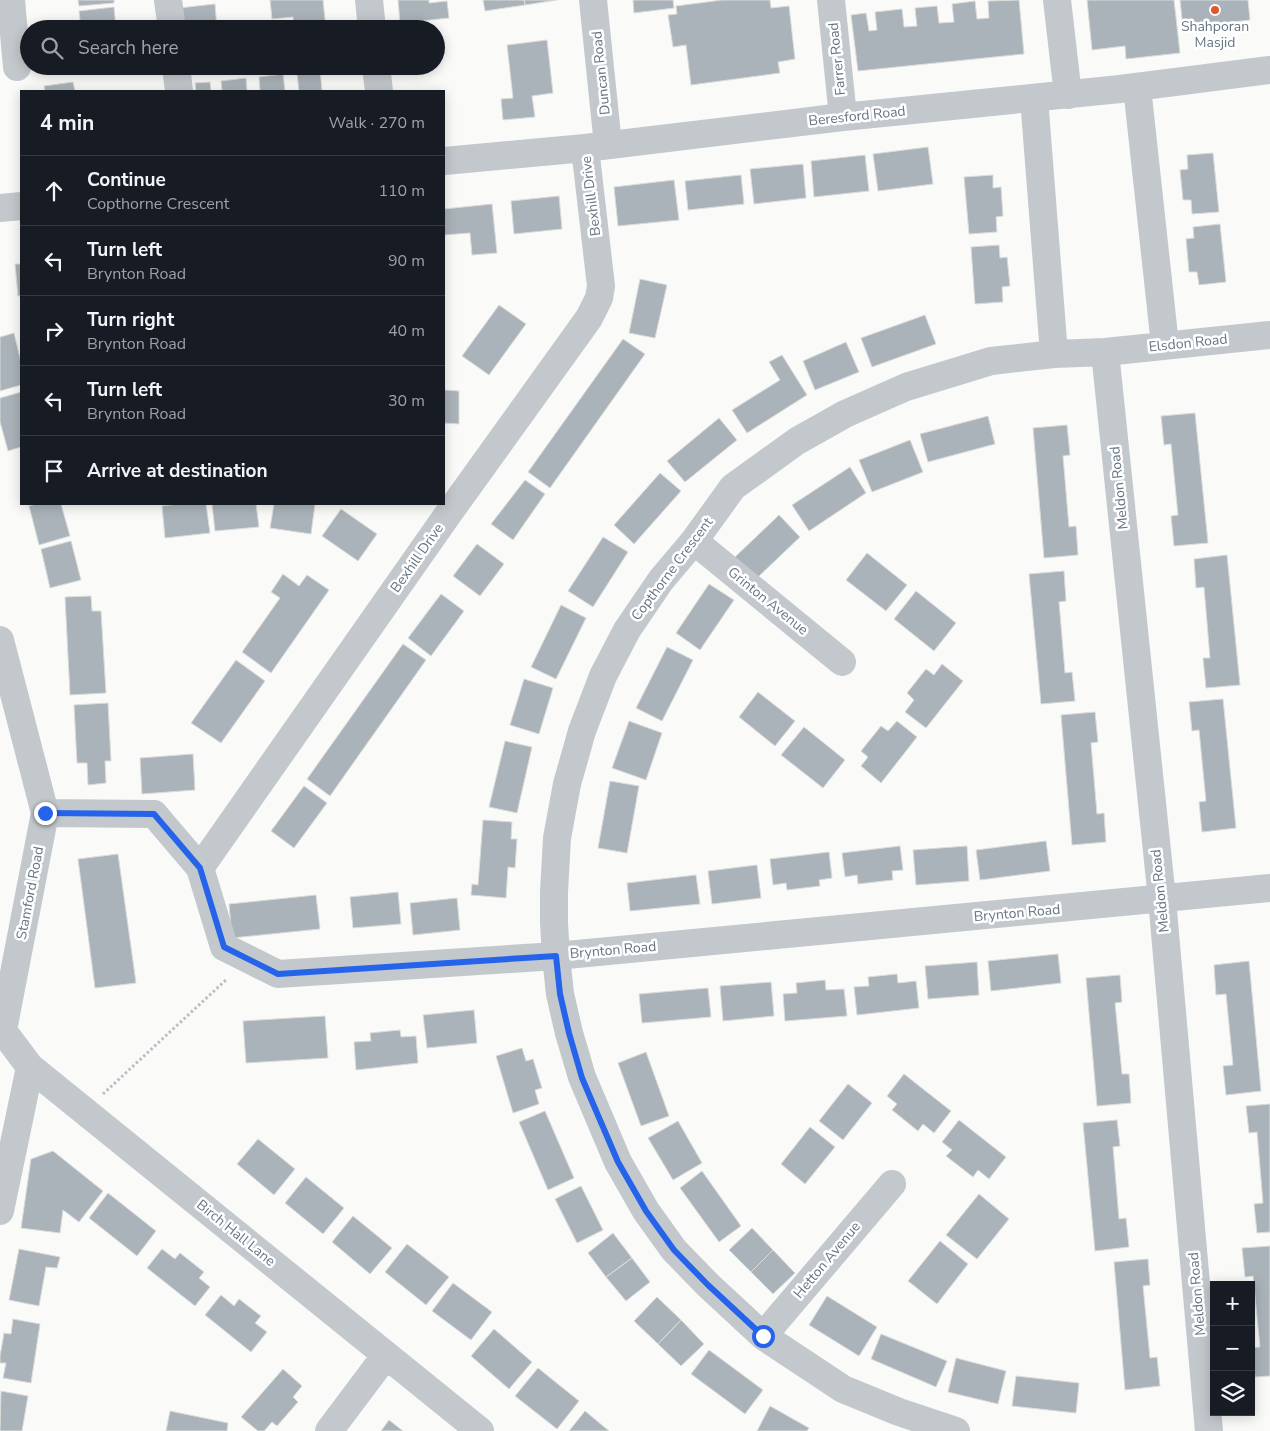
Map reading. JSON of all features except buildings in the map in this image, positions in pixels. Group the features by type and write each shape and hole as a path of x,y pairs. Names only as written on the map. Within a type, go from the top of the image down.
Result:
{"street":[{"path":"11,0 17,67"},
{"path":"168,0 171,20"},
{"path":"370,0 371,20"},
{"name":"Duncan Road","path":"593,0 596,147"},
{"name":"Farrer Road","path":"831,0 843,118"},
{"path":"1057,0 1068,94"},
{"name":"Beresford Road","path":"445,161 596,147 843,118 1137,87 1270,70"},
{"path":"177,75 179,90"},
{"path":"377,75 379,90"},
{"path":"1137,87 1165,345"},
{"path":"1034,98 1054,354"},
{"name":"Bexhill Drive","path":"445,500 589,318 596,306 601,286 596,147"},
{"path":"0,208 20,206"},
{"name":"Elsdon Road","path":"1105,352 1270,335"},
{"name":"Copthorne Crescent","path":"956,1431 899,1412 843,1389 763,1336 708,1285 674,1250 646,1211 618,1162 582,1078 569,1033 560,994 556,956 554,892 557,838 567,784 582,731 603,676 627,630 661,580 694,541 733,487 797,442 845,414 906,387 990,362 1054,354 1105,352"},
{"name":"Meldon Road","path":"1105,352 1162,899 1209,1431"},
{"name":"Bexhill Drive","path":"200,868 437,510"},
{"name":"Grinton Avenue","path":"694,541 842,662"},
{"name":"Stamford Road","path":"0,640 45,813 2,1028"},
{"name":"Brynton Road","path":"45,813 154,814 200,868 224,947 278,974 556,956 1270,888"},
{"name":"Birch Hall Lane","path":"2,1028 30,1067 480,1431"},
{"path":"0,1212 30,1067"},
{"name":"Hetton Avenue","path":"763,1336 892,1184"},
{"path":"329,1431 386,1355"}],"path":[{"path":"84,1111 248,960"}],"place":[{"name":"Shahporan Masjid","path":"1215,10"}],"route":[{"path":"45,813 154,814 200,868 224,947 278,974 556,956 560,994 582,1078 618,1162 646,1211 674,1250 708,1285 763,1336"}]}
